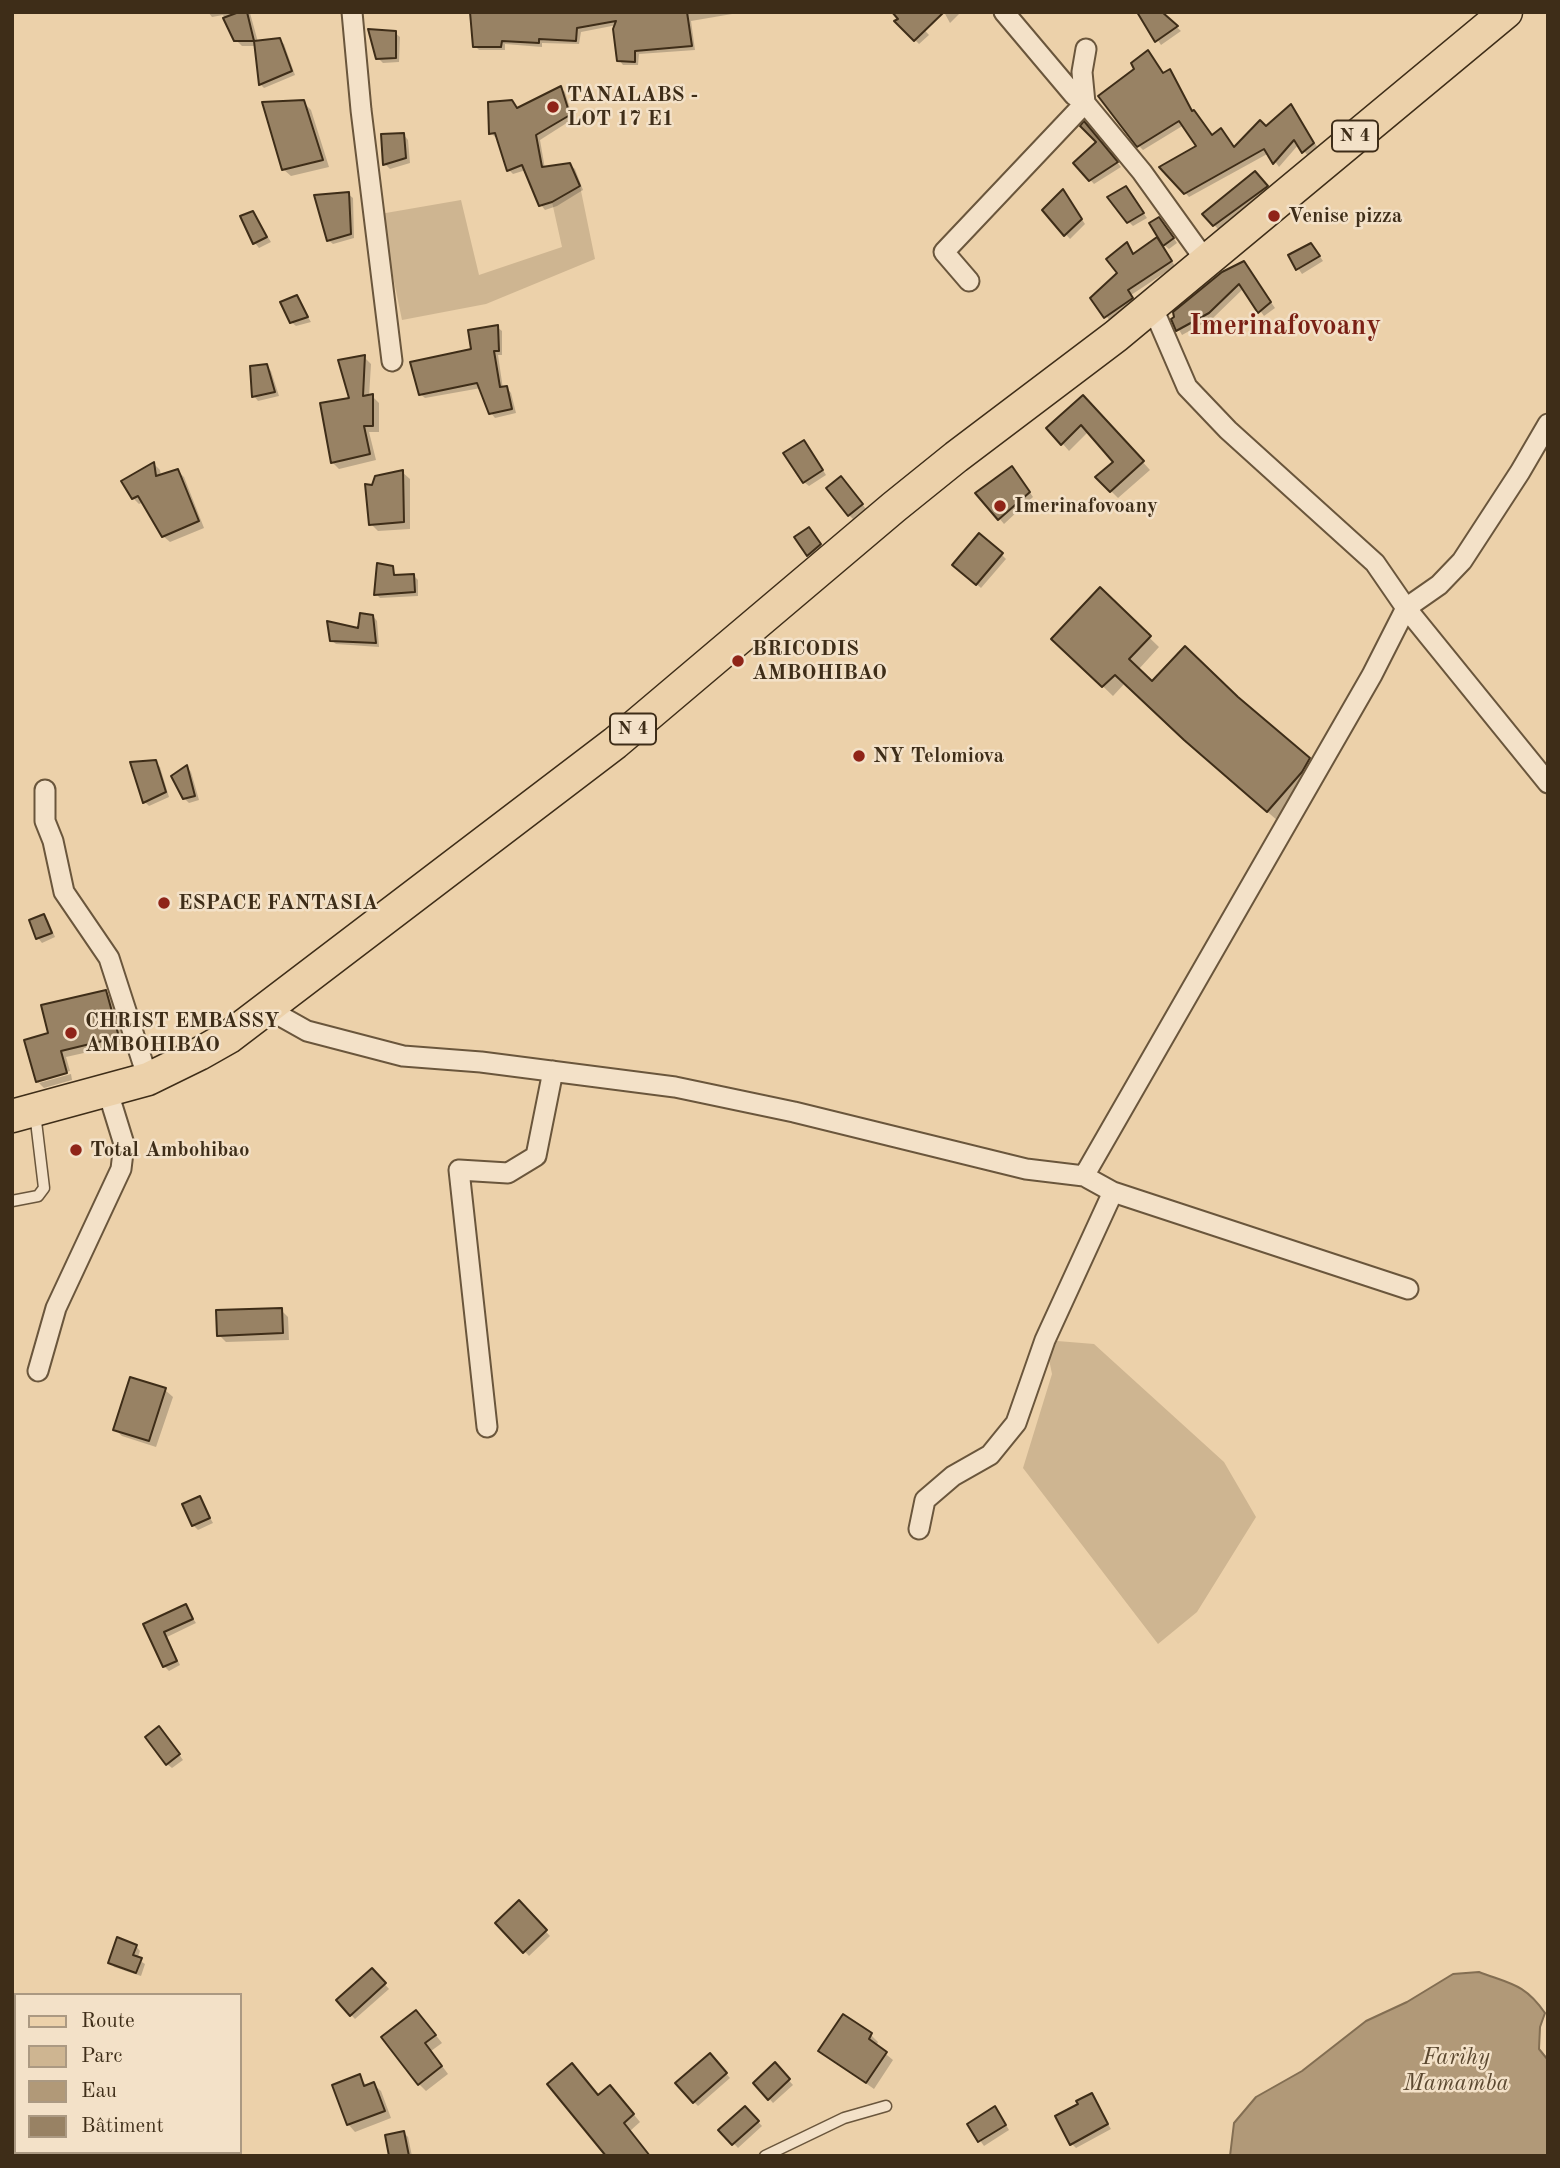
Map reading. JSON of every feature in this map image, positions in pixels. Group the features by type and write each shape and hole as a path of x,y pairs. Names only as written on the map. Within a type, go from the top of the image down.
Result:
{"main road":[{"name":"N 4","path":"20,1110 148,1079 229,1037 615,743 894,507 1153,306 1506,12"}],"street":[{"path":"352,12 361,110 392,361"},
{"path":"1004,12 1073,95 1085,103 1148,180 1206,261"},
{"path":"969,281 944,252 1085,103 1082,72 1086,49"},
{"path":"1153,306 1187,387 1228,430 1375,563 1406,608 1548,783"},
{"path":"1084,1176 1365,687 1406,608 1439,585 1462,561 1548,424"},
{"path":"44,790 45,821 53,841 64,892 109,958 148,1079"},
{"path":"266,1008 307,1031 403,1056 675,1087 794,1112 1026,1169 1084,1176 1113,1192 1408,1289"},
{"path":"487,1427 460,1170 508,1173 536,1156 553,1071"},
{"path":"38,1371 56,1308 121,1169 124,1144 107,1089"},
{"path":"919,1529 925,1500 953,1476 990,1455 1016,1423 1045,1340 1113,1192"}],"lane":[{"path":"12,1201 38,1196 44,1188 20,1110"},
{"path":"765,2156 844,2118 886,2106"}],"green space":[{"path":"580,186 595,259 486,304 402,320 380,214 461,200 479,275 562,247 552,202"},
{"path":"1045,1340 1094,1344 1224,1462 1256,1517 1197,1612 1158,1644 1023,1468 1052,1374"}],"water":[{"name":"Farihy Mamamba","path":"1479,1972 1524,1990 1545,2013 1540,2027 1539,2049 1548,2060 1548,2156 1230,2156 1234,2123 1256,2097 1302,2071 1366,2021 1407,2002 1453,1974"}],"building":[{"path":"247,12 254,41 234,41 223,18"},
{"path":"470,12 687,12 692,46 635,51 635,62 617,61 613,29 616,21 577,28 576,41 502,41 501,47 473,47"},
{"path":"892,12 944,12 914,41 894,21 898,19"},
{"path":"1137,12 1162,12 1178,26 1155,42"},
{"path":"368,29 396,31 396,58 376,59"},
{"path":"280,38 292,71 259,85 254,41"},
{"path":"1148,50 1163,73 1170,69 1192,111 1194,110 1212,135 1221,128 1234,147 1260,120 1266,126 1291,104 1314,143 1302,153 1294,140 1273,164 1264,149 1184,194 1159,167 1196,146 1179,121 1137,147 1098,96 1134,69 1131,63"},
{"path":"561,86 570,115 536,135 542,167 570,163 580,186 552,202 539,206 522,165 507,171 495,133 489,134 488,102 512,100 517,108"},
{"path":"304,100 323,160 282,170 262,102"},
{"path":"1084,121 1118,162 1089,181 1073,163 1096,142 1080,126"},
{"path":"404,133 406,158 383,165 381,134"},
{"path":"1255,171 1268,186 1213,226 1202,214"},
{"path":"1126,186 1144,213 1127,223 1107,197"},
{"path":"1063,189 1082,219 1064,236 1042,210"},
{"path":"349,192 351,234 327,241 314,195"},
{"path":"253,211 267,237 253,244 240,216"},
{"path":"1159,217 1174,238 1163,246 1149,223"},
{"path":"1157,237 1172,261 1128,290 1133,298 1104,318 1090,298 1117,273 1106,259 1127,242 1133,254"},
{"path":"1311,243 1320,256 1296,270 1288,255"},
{"path":"1244,261 1271,302 1258,313 1239,284 1209,313 1176,331 1171,319 1174,317 1173,312 1222,272"},
{"path":"297,295 308,317 290,323 280,302"},
{"path":"498,325 499,351 494,351 500,387 507,386 512,409 489,414 477,383 419,395 410,362 471,349 468,330"},
{"path":"365,355 363,396 373,394 373,426 364,426 370,454 331,463 320,403 349,398 338,360"},
{"path":"267,364 275,392 252,397 250,366"},
{"path":"1083,395 1144,461 1110,492 1095,477 1113,462 1081,425 1061,445 1046,428"},
{"path":"804,440 823,470 803,483 783,453"},
{"path":"154,462 156,476 178,469 199,521 162,537 138,496 132,499 121,481"},
{"name":"Imerinafovoany","path":"1012,466 1030,492 998,520 975,493"},
{"path":"403,470 404,522 369,525 365,484 372,485 375,476"},
{"path":"841,476 863,504 848,516 826,488"},
{"path":"809,527 821,544 807,556 794,537"},
{"path":"979,533 1003,553 976,585 952,565"},
{"path":"377,563 393,566 394,575 414,574 415,592 374,595"},
{"path":"1100,587 1151,636 1129,659 1152,681 1185,646 1238,697 1310,758 1302,772 1267,812 1115,675 1102,687 1051,639"},
{"path":"360,613 373,615 376,643 330,641 327,621 358,628"},
{"path":"156,760 166,792 143,803 130,762"},
{"path":"187,765 195,796 183,799 171,776"},
{"path":"44,914 52,933 36,939 29,920"},
{"path":"106,990 119,1037 61,1051 67,1073 36,1082 24,1040 48,1033 41,1005"},
{"path":"282,1308 283,1333 217,1336 216,1310"},
{"path":"130,1377 166,1388 149,1441 113,1430"},
{"path":"200,1496 210,1518 192,1526 182,1504"},
{"path":"186,1604 193,1619 164,1632 177,1661 163,1667 143,1624"},
{"path":"159,1726 180,1754 166,1765 145,1737"},
{"path":"519,1900 547,1930 523,1953 495,1923"},
{"path":"117,1937 137,1945 133,1955 142,1958 136,1973 108,1963"},
{"path":"372,1968 386,1983 350,2016 336,2000"},
{"path":"416,2010 436,2035 425,2043 442,2066 418,2085 381,2037"},
{"path":"843,2014 872,2033 869,2039 887,2052 866,2083 818,2051"},
{"path":"710,2053 727,2073 693,2103 675,2083"},
{"path":"775,2062 790,2079 768,2100 753,2083"},
{"path":"572,2063 598,2095 610,2085 634,2114 624,2123 650,2156 606,2156 547,2084"},
{"path":"360,2074 364,2086 374,2082 385,2111 347,2125 332,2085"},
{"path":"1092,2093 1108,2124 1070,2145 1055,2116"},
{"path":"745,2106 759,2121 732,2145 718,2130"},
{"path":"995,2106 1006,2125 978,2142 967,2124"},
{"path":"404,2131 409,2156 389,2156 385,2135"}],"place":[{"name":"TANALABS - LOT 17 E1","path":"553,107"},
{"name":"Venise pizza","path":"1274,216"},
{"name":"Imerinafovoany","path":"1000,506"},
{"name":"BRICODIS AMBOHIBAO","path":"738,661"},
{"name":"NY Telomiova","path":"859,756"},
{"name":"ESPACE FANTASIA","path":"164,903"},
{"name":"CHRIST EMBASSY AMBOHIBAO","path":"71,1033"},
{"name":"Total Ambohibao","path":"76,1150"}],"district":[{"name":"Imerinafovoany","path":"1285,327"}]}
